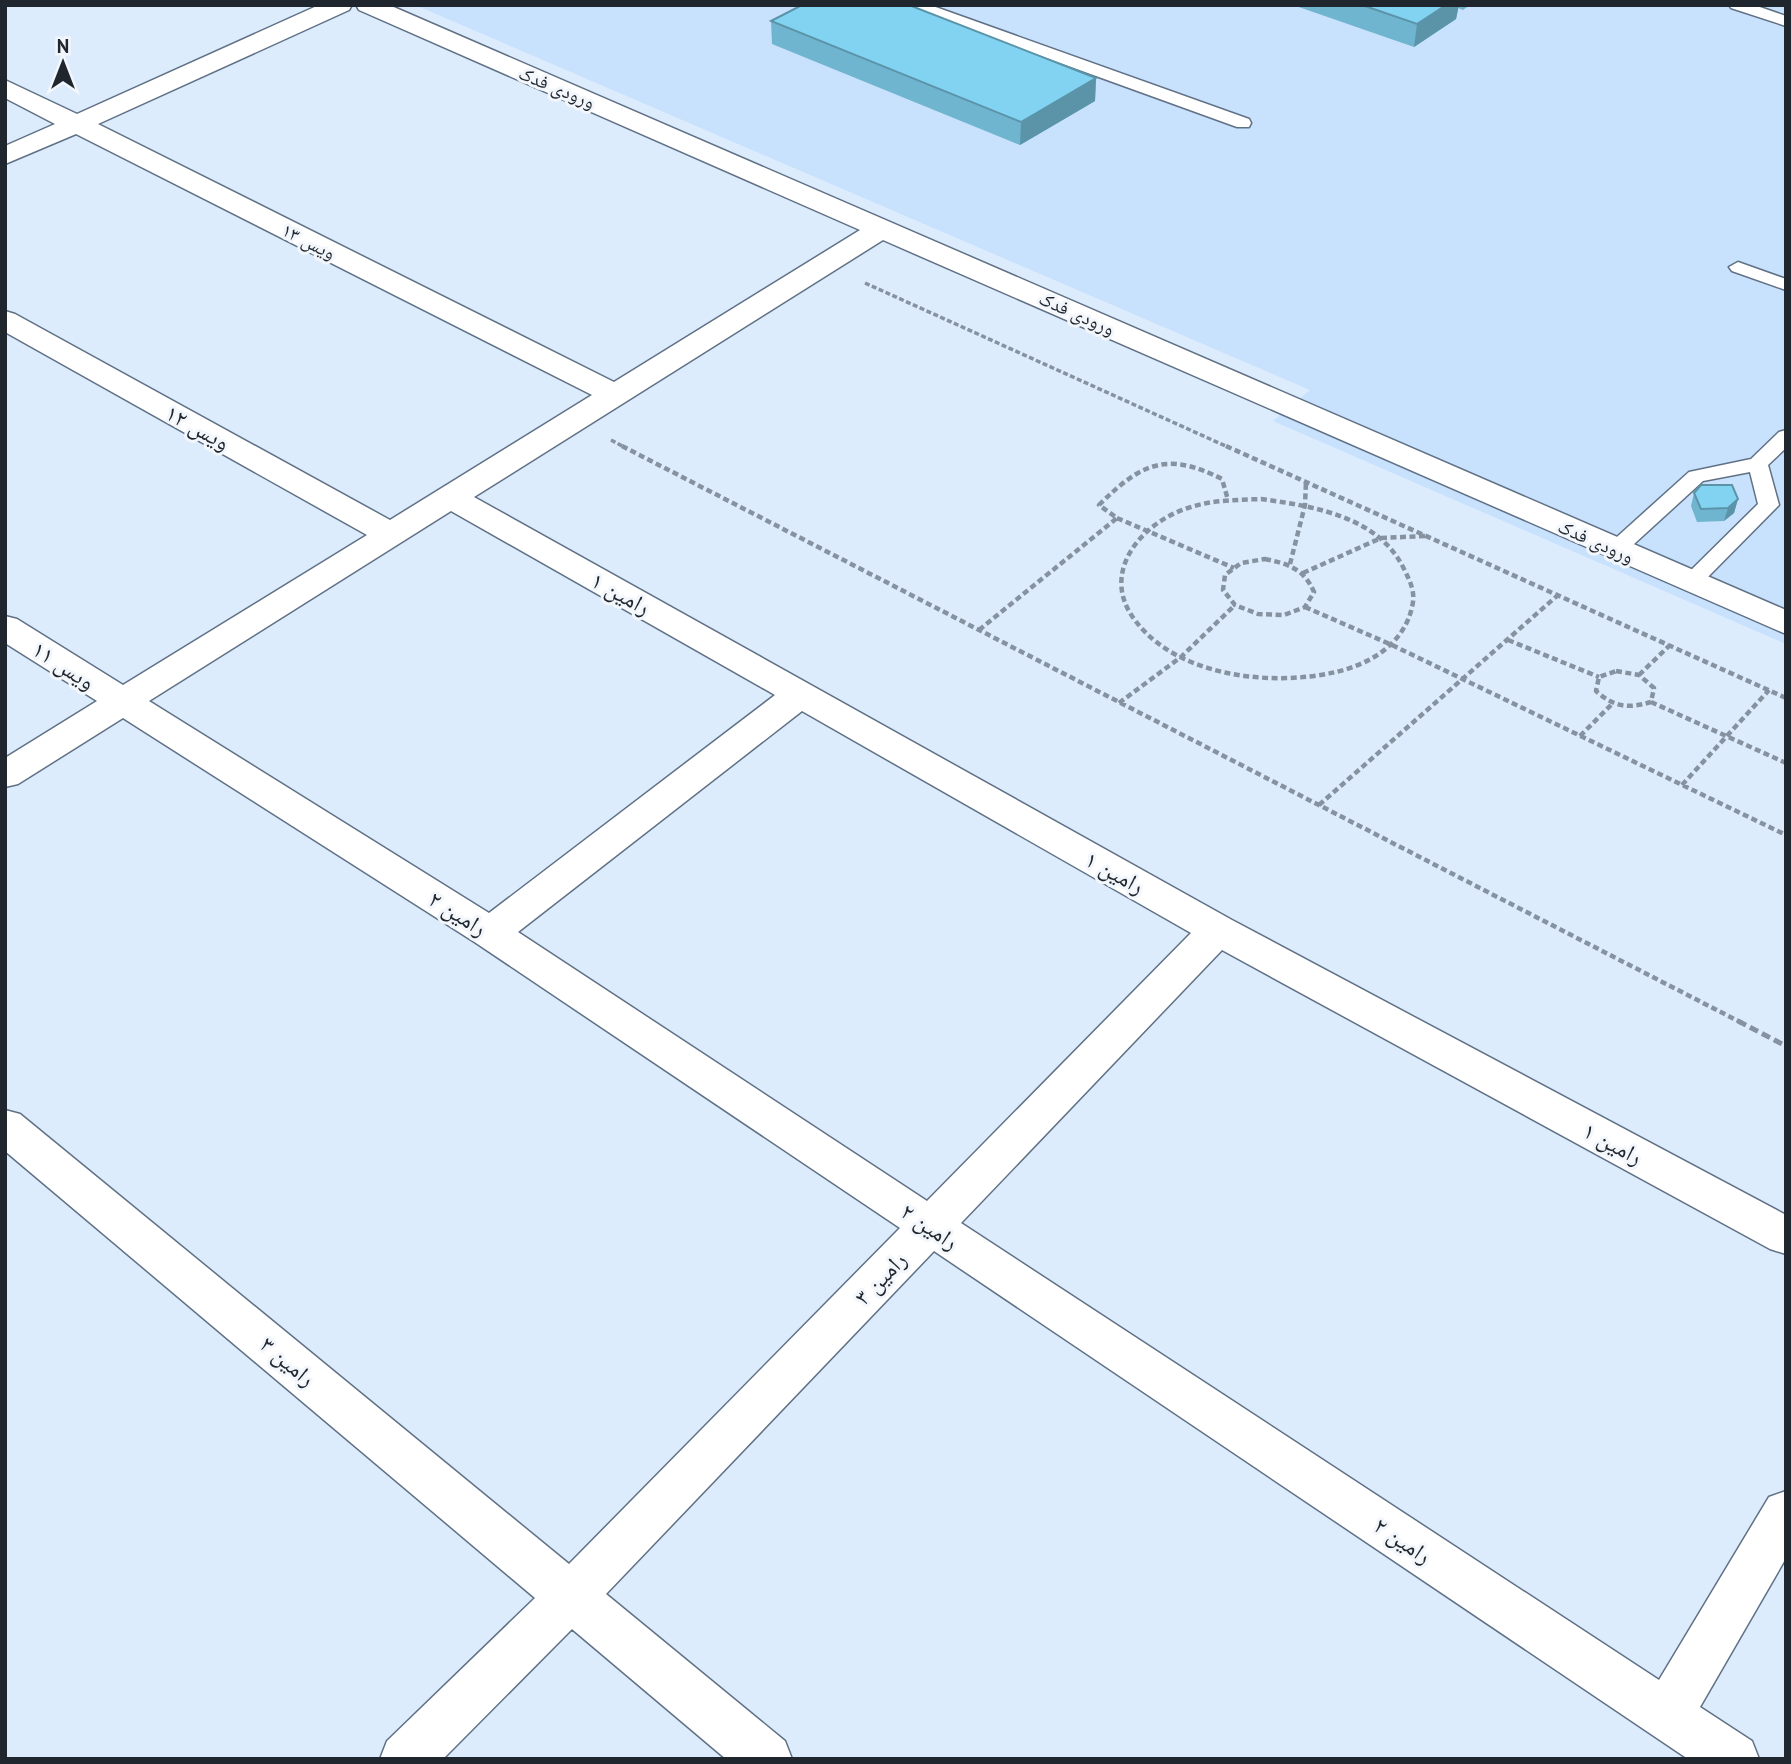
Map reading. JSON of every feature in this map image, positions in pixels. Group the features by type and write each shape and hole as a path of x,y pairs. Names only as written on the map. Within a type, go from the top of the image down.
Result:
{"street":[{"path":"5,156 340,5"},
{"name":"ورودی فدک","path":"368,5 1786,623"},
{"name":"ویس ۱۳","path":"5,88 614,394"},
{"path":"5,775 881,228"},
{"name":"ویس ۱۲","path":"5,320 390,534"},
{"name":"رامین ۱","path":"450,497 1218,930 1786,1236"},
{"name":"ویس ۱۱","path":"5,627 122,703"},
{"path":"490,933 800,694"},
{"name":"رامین ۲","path":"122,703 490,933 1733,1759"},
{"name":"رامین ۳","path":"406,1759 570,1596 1218,930"},
{"name":"رامین ۳","path":"5,1126 766,1759"},
{"path":"1667,1715 1786,1512"}],"lane":[{"path":"914,5 1244,123"},
{"path":"1737,5 1786,21"},
{"path":"1738,267 1786,285"},
{"path":"1615,550 1696,476 1758,464 1786,436"},
{"path":"1690,582 1769,505 1758,464"}],"path":[{"path":"823,264 1786,698"},
{"path":"572,420 1786,1046"},
{"path":"1228,500 1222,479 1197,465 1177,463 1148,465 1121,482 1099,505 1118,518 1234,568"},
{"path":"1290,564 1306,505 1306,481"},
{"path":"1261,499 1306,505 1346,518 1381,538 1404,564 1414,592 1410,620 1392,645 1360,665 1319,677 1272,680 1224,673 1181,657 1147,634 1126,607 1119,579 1127,551 1147,529 1179,511 1228,500 1261,499"},
{"path":"979,630 1118,518"},
{"path":"1303,573 1381,538 1426,536"},
{"path":"1265,559 1290,564 1308,577 1314,592 1305,607 1284,615 1258,614 1235,605 1223,590 1225,575 1234,568 1241,563 1265,559"},
{"path":"1319,806 1558,595"},
{"path":"1119,703 1181,657 1235,605"},
{"path":"1305,607 1392,645 1786,835"},
{"path":"1507,640 1599,677 1616,671 1639,675 1654,688 1651,702"},
{"path":"1639,675 1670,645"},
{"path":"1599,677 1596,691 1611,705 1634,709 1651,702 1786,763"},
{"path":"1682,785 1769,690"},
{"path":"1580,736 1611,705"}],"shaded area":[{"path":"415,5 1786,5 1786,644 1273,421 1310,390"}],"building":[{"path":"802,5 909,5 1096,78 1021,122 771,21"},
{"path":"1362,5 1446,5 1417,24"},
{"path":"1701,485 1732,485 1738,499 1728,508 1701,509 1694,493"}]}
